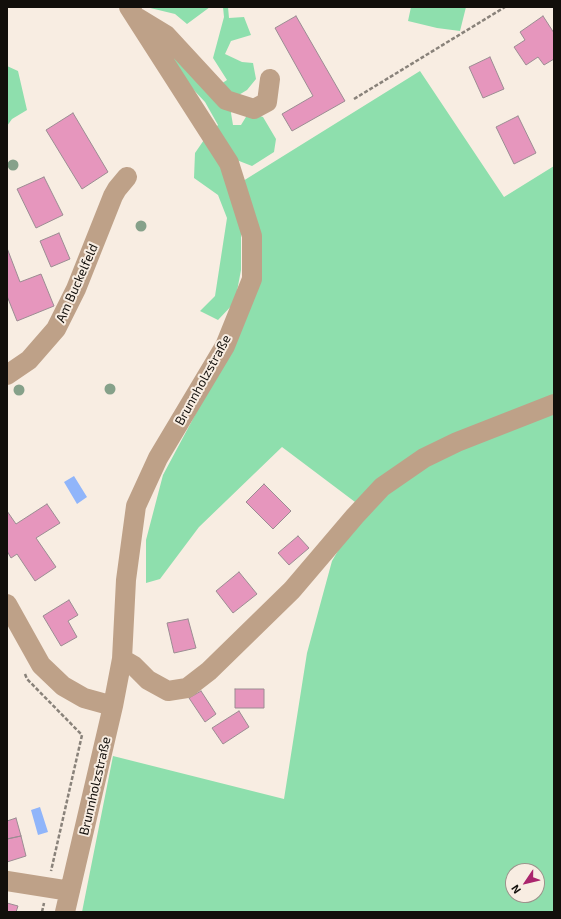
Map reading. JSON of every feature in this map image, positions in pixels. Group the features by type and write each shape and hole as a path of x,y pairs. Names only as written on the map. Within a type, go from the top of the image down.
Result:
{"street":[{"path":"131,11 166,35 226,100 254,109 267,102 270,79"},
{"name":"Brunnholzstraße","path":"65,912 113,706 122,659 126,580 136,506 158,458 225,346 252,279 252,236 229,163 131,11"},
{"name":"Am Buckelfeld","path":"7,375 29,360 56,329 76,289 113,196 127,177"},
{"path":"122,659 134,666 148,680 168,691 187,688 209,671 292,590 355,516 382,487 424,458 457,442 554,404"},
{"path":"7,604 29,646 41,665 63,686 84,698 113,706"},
{"path":"7,881 70,891"}],"path":[{"path":"354,99 505,7"},
{"path":"29,646 23,662 24,673 27,680 82,735 47,887"}],"green space":[{"path":"146,7 210,7 187,24 175,14"},
{"path":"223,7 228,7 229,18 244,17 251,35 231,41 225,54 242,62 253,63 256,79 247,90 237,96 231,113 233,125 241,125 249,112 263,117 276,139 274,152 252,166 234,159 241,228 241,270 235,302 218,320 200,311 215,296 227,218 218,195 194,178 195,153 206,137 218,125 205,102 190,86 166,77 168,46 210,91 227,80 213,58 224,17"},
{"path":"411,7 466,7 460,31 437,28 408,21"},
{"path":"7,66 18,71 27,110 12,119 7,126"},
{"path":"420,71 504,197 554,166 554,912 82,912 113,756 284,799 307,653 332,561 363,508 282,447 199,527 160,579 146,583 146,540 163,475 242,327 243,181"}],"water":[{"path":"74,476 87,497 77,504 64,482"},
{"path":"40,807 48,832 38,835 31,810"}],"building":[{"path":"296,16 345,101 292,131 282,114 313,96 275,28"},
{"path":"543,16 554,33 554,59 544,65 538,57 526,65 514,47 525,40 520,32"},
{"path":"490,57 504,89 483,98 469,67"},
{"path":"73,113 108,172 82,189 46,130"},
{"path":"518,116 536,153 514,164 496,127"},
{"path":"44,177 63,215 36,228 17,189"},
{"path":"59,233 70,259 51,267 40,241"},
{"path":"7,248 20,282 41,274 54,306 17,321 7,296"},
{"path":"264,484 291,511 273,529 246,502"},
{"path":"47,504 60,523 36,538 56,567 35,581 17,554 11,558 7,551 7,511 16,524"},
{"path":"298,536 309,548 289,565 278,553"},
{"path":"239,572 257,594 233,613 216,591"},
{"path":"69,600 78,615 68,621 77,637 61,646 43,616"},
{"path":"188,619 196,648 174,653 167,623"},
{"path":"235,689 264,689 264,708 235,708"},
{"path":"201,691 216,714 205,722 189,698"},
{"path":"239,711 249,727 223,744 212,728"},
{"path":"16,818 21,836 7,839 7,821"},
{"path":"21,836 26,856 7,862 7,839"},
{"path":"7,903 18,906 16,912 7,912"}]}
